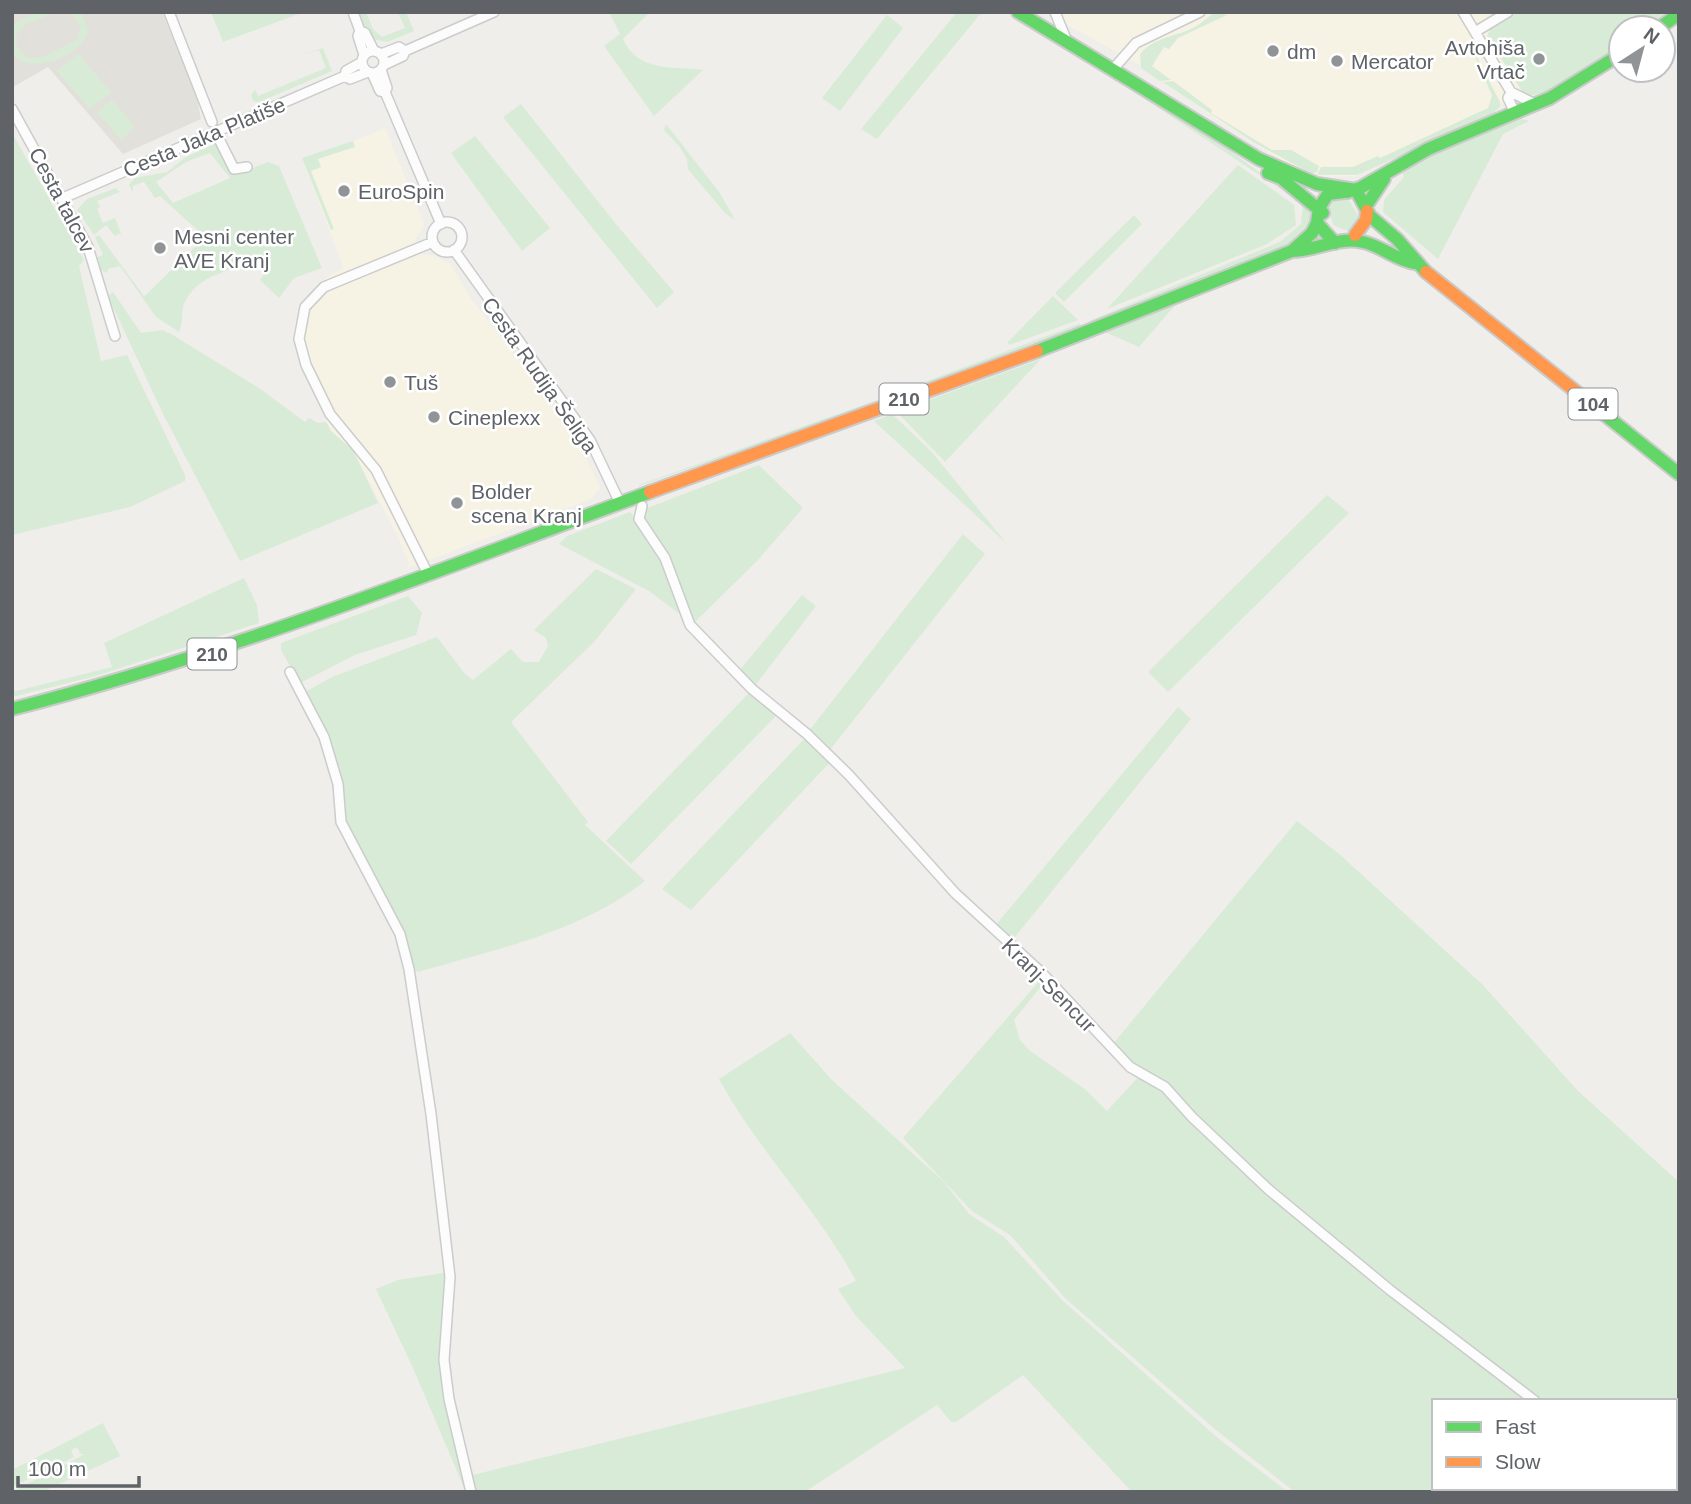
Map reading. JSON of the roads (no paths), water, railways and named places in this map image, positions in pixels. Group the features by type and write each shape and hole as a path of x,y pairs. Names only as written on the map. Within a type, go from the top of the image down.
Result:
{"main road":[{"path":"1018,12 1114,68 1259,159 1304,196 1332,238 1355,235 1374,190 1390,169"},
{"path":"1271,168 1328,194 1350,189 1381,170 1390,169 1428,149 1569,88 1607,63"},
{"path":"1271,168 1321,185 1350,189"},
{"path":"1271,168 1318,216"},
{"path":"1350,189 1366,212"},
{"path":"1318,216 1328,194"},
{"name":"104","path":"1366,212 1404,248 1415,263 1679,474"},
{"name":"210","path":"1297,251 1312,233 1318,216"},
{"name":"104","path":"1355,235 1365,235 1400,261 1415,263"},
{"name":"210","path":"12,709 125,680 231,648 1332,238"},
{"name":"104","path":"1332,238 1364,242 1390,254"}],"street":[{"path":"169,12 212,122"},
{"path":"353,12 360,31 358,36 363,59 376,70"},
{"name":"Cesta Jaka Platiše","path":"345,76 350,79 376,70 403,55 405,51 494,12"},
{"path":"1055,12 1066,41"},
{"path":"1114,68 1136,43 1200,12"},
{"path":"1462,12 1511,93 1536,104"},
{"path":"1475,33 1508,12"},
{"path":"360,31 365,33 377,52 376,70 380,91 385,92 441,223"},
{"name":"Cesta Jaka Platiše","path":"63,198 345,76 346,71 377,52 399,47 405,51"},
{"path":"1511,93 1508,98 1516,113"},
{"name":"Cesta talcev","path":"12,109 63,198 93,258 115,335"},
{"path":"220,141 234,169 247,167"},
{"path":"451,222 460,229 461,241 454,250 442,251 433,242 434,230 441,223 451,222"},
{"path":"429,576 376,470 330,414 306,365 299,338 305,307 324,287 433,242"},
{"name":"Cesta Rudija Šeliga","path":"454,250 590,440 620,503"},
{"name":"Kranj-Sencur","path":"642,506 639,519 665,558 690,625 752,689 807,734 849,775 955,892 1042,973 1130,1067 1166,1087 1206,1131 1268,1189 1390,1290 1532,1399"},
{"path":"290,672 324,737 338,784 341,822 400,934 410,970 432,1114 450,1277 444,1360 449,1399 471,1492"}],"place":[{"name":"dm","path":"1273,51"},
{"name":"Avtohiša Vrtač","path":"1539,59"},
{"name":"Mercator","path":"1337,61"},
{"name":"EuroSpin","path":"344,191"},
{"name":"Mesni center AVE Kranj","path":"160,248"},
{"name":"Tuš","path":"390,382"},
{"name":"Cineplexx","path":"434,417"},
{"name":"Bolder scena Kranj","path":"457,503"}]}
